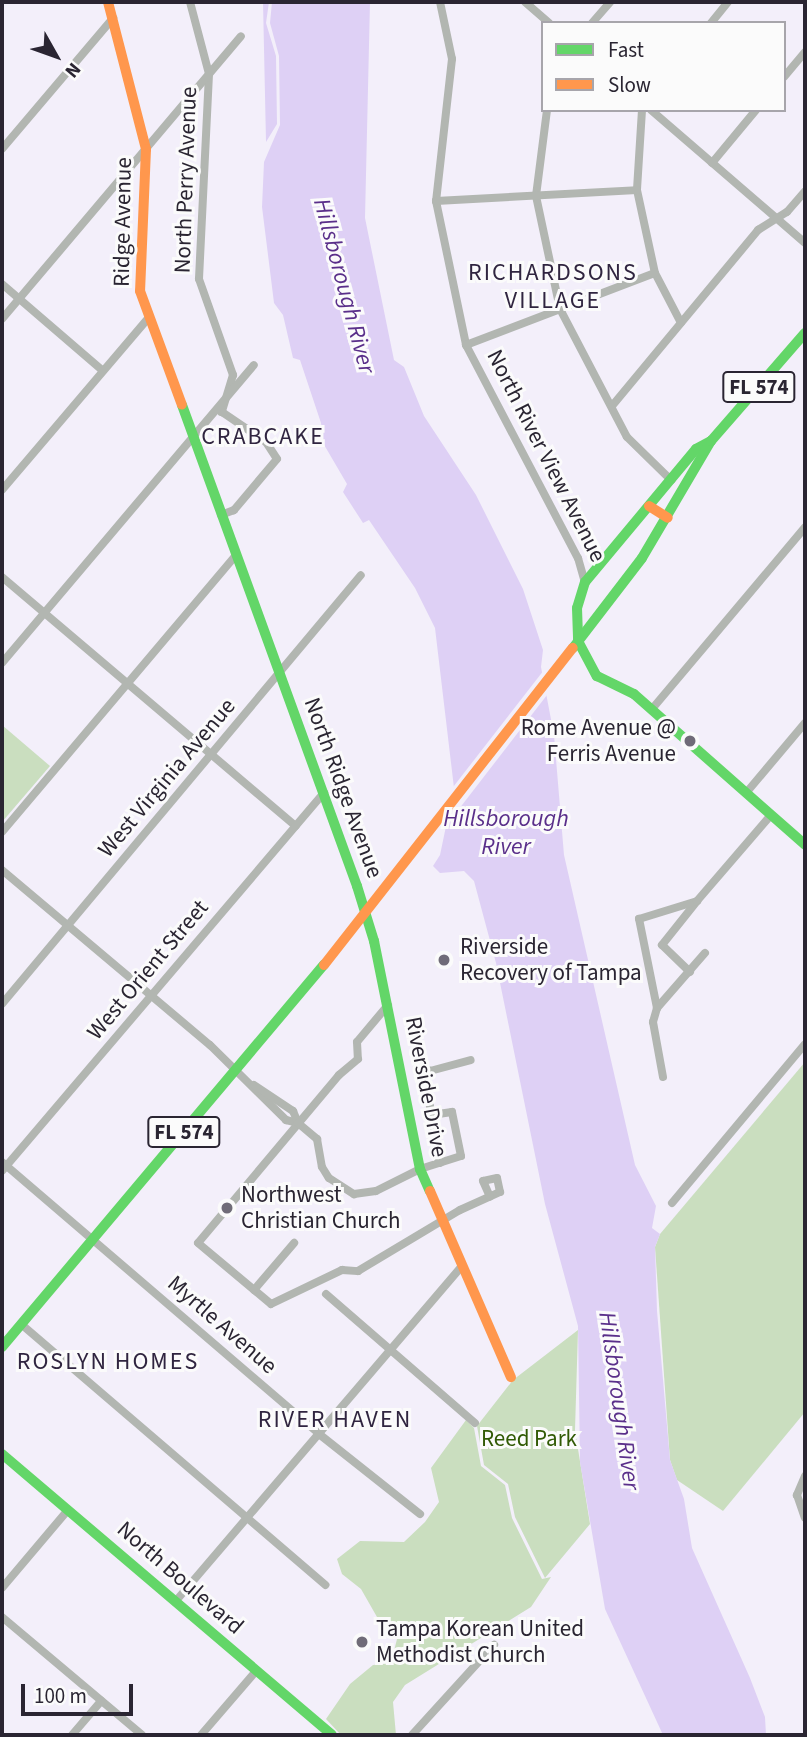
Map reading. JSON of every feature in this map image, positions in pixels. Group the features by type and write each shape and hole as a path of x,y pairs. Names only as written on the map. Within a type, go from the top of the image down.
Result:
{"street":[{"name":"Ridge Avenue","path":"108,2 146,149 140,291 279,675"},
{"name":"North Perry Avenue","path":"190,2 209,74 199,279 233,375 227,397"},
{"name":"North River View Avenue","path":"440,2 452,59 436,201 466,345 578,558 585,582 577,608 578,641 597,676 623,687 652,709"},
{"path":"525,2 548,21"},
{"path":"594,21 610,2"},
{"path":"713,21 729,2"},
{"path":"2,149 113,18"},
{"path":"2,319 241,36"},
{"path":"786,75 805,52"},
{"path":"547,112 536,196 560,309 627,437 671,480"},
{"path":"642,112 637,190 655,274 681,323"},
{"path":"653,112 805,243"},
{"path":"712,163 754,112"},
{"path":"436,201 637,190"},
{"path":"612,406 758,230 776,219 805,191"},
{"path":"466,345 655,274"},
{"path":"2,284 103,370"},
{"path":"2,491 149,317"},
{"name":"FL 574","path":"2,1348 366,916 610,602 668,518 711,441 805,333"},
{"path":"2,663 254,365"},
{"path":"221,515 234,510 277,464 266,442 222,412 227,397"},
{"path":"585,582 700,445 711,441"},
{"path":"649,506 668,518"},
{"path":"805,527 652,709 805,845"},
{"path":"2,832 235,556"},
{"name":"West Virginia Avenue","path":"2,1004 361,575"},
{"path":"2,578 296,826"},
{"name":"North Ridge Avenue","path":"279,675 324,793 366,916"},
{"path":"746,793 805,723"},
{"name":"West Orient Street","path":"3,1166 324,793"},
{"path":"690,972 662,945 771,815"},
{"path":"2,870 254,1085 293,1111 298,1123 317,1139 322,1167 329,1178 354,1194 376,1191 420,1169 461,1156 452,1112 431,1115"},
{"path":"657,1008 639,919 697,901"},
{"name":"Riverside Drive","path":"366,916 388,1005 420,1169 511,1377"},
{"path":"663,1077 653,1022 657,1008 705,953"},
{"path":"388,1005 357,1042 358,1059 298,1123 198,1243 271,1304 342,1270 358,1270 490,1196"},
{"path":"672,1203 805,1044"},
{"path":"440,1163 425,1078 430,1071 471,1060"},
{"name":"Myrtle Avenue","path":"3,1166 319,1433 421,1514"},
{"path":"254,1290 294,1243"},
{"path":"175,1602 463,1266"},
{"path":"326,1294 475,1423"},
{"path":"21,1324 326,1585"},
{"name":"North Boulevard","path":"2,1454 332,1735"},
{"path":"805,1476 796,1495 805,1518"},
{"path":"2,1588 68,1510"},
{"path":"2,1617 142,1735"},
{"path":"412,1735 494,1645"},
{"path":"201,1735 256,1671"},
{"path":"72,1735 101,1701"}],"green space":[{"path":"2,725 50,766 2,822"},
{"path":"805,1062 805,1412 723,1511 677,1480 670,1460 655,1247 660,1234"},
{"name":"Reed Park","path":"578,1330 575,1430 590,1524 545,1578 515,1517 508,1484 484,1465 477,1426 513,1380"},
{"path":"466,1420 474,1428 481,1466 505,1485 512,1518 542,1579 551,1577 531,1607 405,1685 393,1702 396,1735 341,1735 326,1719 350,1684 373,1665 391,1663 397,1639 377,1617 361,1589 342,1574 337,1559 360,1541 404,1542 425,1522 439,1502 431,1468"}],"water":[{"path":"263,2 269,2 266,23 276,56 277,124 266,142"},
{"name":"Hillsborough River","path":"272,2 370,2 365,218 394,360 404,367 424,416 476,495 523,589 543,650 541,667 554,735 564,855 635,1165 656,1206 652,1228 660,1234 655,1247 657,1311 670,1460 684,1499 692,1548 750,1678 765,1717 766,1735 663,1735 605,1609 580,1462 578,1326 545,1204 496,963 474,881 464,871 440,873 433,866 440,855 454,788 435,628 415,588 369,520 363,523 343,492 347,484 323,443 321,423 300,360 293,358 283,315 274,303 262,207 264,162 280,125 279,56 270,23"}],"pier":[{"path":"544,670 547,695 442,831 450,791"}],"traffic: fast":[{"path":"573,648 642,558 711,441 805,333"},
{"path":"182,405 357,886 374,941 420,1169 430,1191"},
{"path":"711,441 696,449 585,582 577,608 578,641 597,676 634,694 805,845"},
{"path":"2,1347 324,965"},
{"path":"2,1454 332,1735"}],"traffic: slow":[{"path":"108,2 146,149 140,291 182,405"},
{"path":"649,506 668,518"},
{"path":"324,965 573,648"},
{"path":"430,1191 511,1377"}],"place":[{"name":"Rome Avenue @ Ferris Avenue","path":"690,741"},
{"name":"Riverside Recovery of Tampa","path":"444,960"},
{"name":"Northwest Christian Church","path":"227,1208"},
{"name":"Tampa Korean United Methodist Church","path":"362,1642"}],"district":[{"name":"RICHARDSONS VILLAGE","path":"553,287"},
{"name":"CRABCAKE","path":"263,437"},
{"name":"ROSLYN HOMES","path":"108,1362"},
{"name":"RIVER HAVEN","path":"335,1420"}]}
